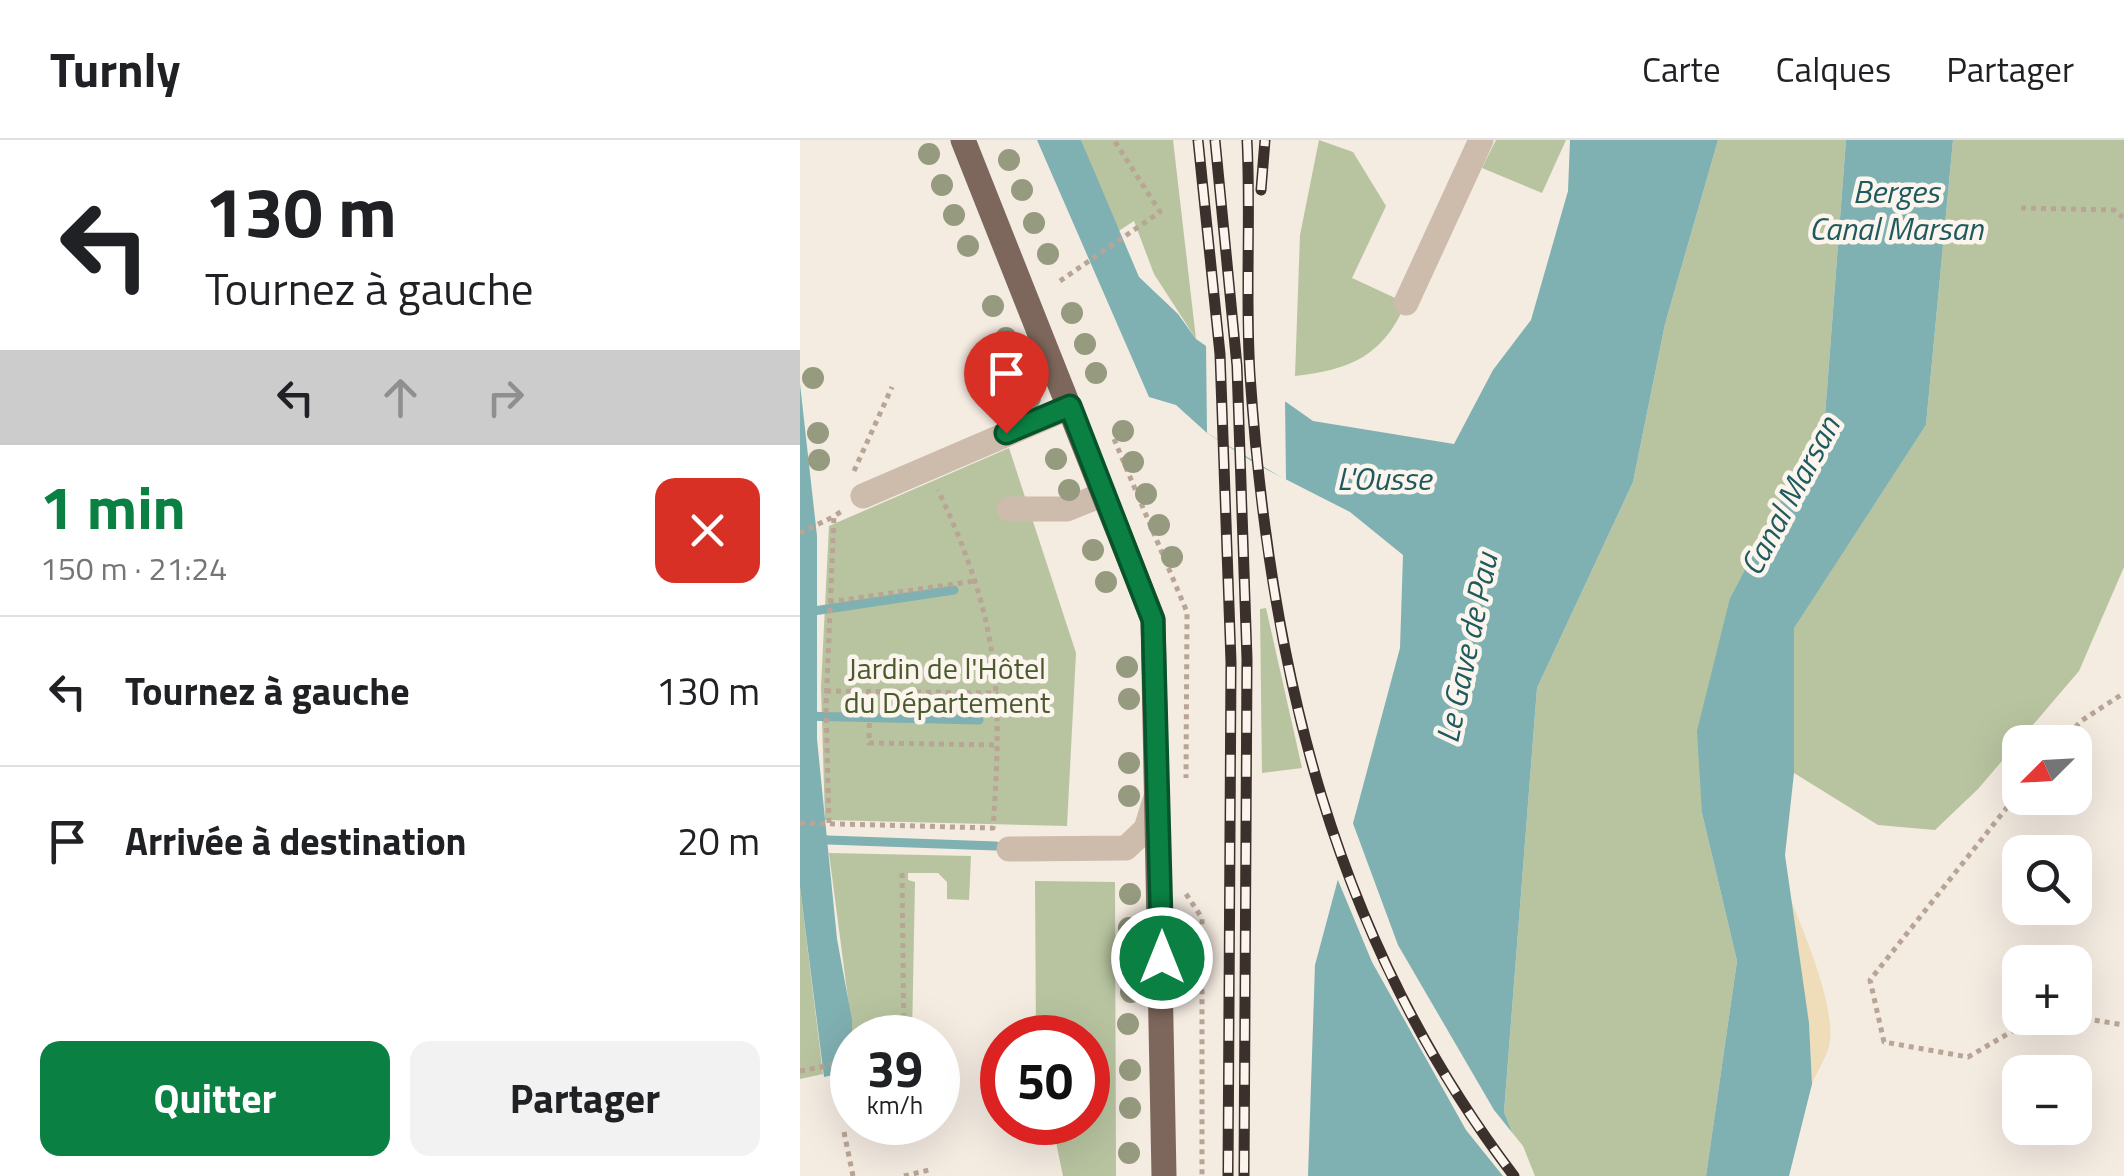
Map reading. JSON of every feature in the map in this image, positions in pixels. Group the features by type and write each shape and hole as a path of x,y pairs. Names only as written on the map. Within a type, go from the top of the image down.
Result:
{"main road":[{"path":"963,140 1153,620 1161,860 1164,1176"}],"lane":[{"path":"1406,302 1480,140"},
{"path":"851,492 927,466 1070,406"},
{"path":"1009,509 1067,509 1104,494"},
{"path":"1158,790 1146,829 1126,848 1009,855 1161,860"}],"path":[{"path":"1061,281 1160,212 1114,140"},
{"path":"2021,208 2114,210 2124,218"},
{"path":"800,533 834,516 851,492 892,387"},
{"path":"800,822 993,828 998,694 987,614 927,466"},
{"path":"829,824 826,691 834,516 851,492"},
{"path":"829,602 976,581"},
{"path":"826,691 998,694"},
{"path":"870,693 869,743 999,745"},
{"path":"2077,725 2124,693"},
{"path":"2002,814 1870,980 1884,1042 1968,1057 2006,1035"},
{"path":"902,874 904,1015"},
{"path":"2092,1020 2124,1025"},
{"path":"800,1071 830,1065"},
{"path":"846,1145 852,1176"},
{"path":"908,1176 934,1169"}],"green space":[{"path":"1081,140 1173,140 1196,339 1154,274 1134,221 1117,232"},
{"path":"1319,140 1353,152 1386,206 1352,278 1406,303 1387,336 1362,357 1332,370 1295,376 1300,235"},
{"path":"1496,140 1566,140 1542,193 1482,168"},
{"path":"1718,140 1846,140 1825,416 1730,598 1702,813 1737,961 1706,1176 1530,1176 1504,1112 1537,688 1633,482 1665,324"},
{"path":"1953,140 2124,140 2124,567 2079,671 2033,725 2002,725 2002,761 1935,830 1878,825 1794,773 1794,627 1926,425"},
{"name":"Jardin de l'Hôtel du Département","path":"1009,448 1076,653 1067,826 825,820 821,687 829,526"},
{"path":"1266,608 1302,768 1262,773 1260,609"},
{"path":"829,853 971,856 969,900 947,899 947,882 938,873 908,873 908,880 915,882 912,1015 850,1015"},
{"path":"1035,881 1115,882 1116,1176 1063,1176 1057,1145 1110,1145 1110,1015 1036,1015"},
{"path":"800,887 823,1074 800,1079"}],"sand":[{"path":"1788,892 1817,969 1828,1012 1829,1047 1812,1084 1809,1023"}],"water":[{"path":"1037,140 1081,140 1139,277 1178,314 1196,339 1313,421 1454,444 1493,370 1531,320 1568,191 1570,140 1718,140 1665,324 1633,482 1537,688 1504,1112 1530,1176 1308,1176 1315,965 1400,648 1403,555 1350,512 1258,465 1207,433 1176,405 1149,397"},
{"name":"Berges Canal Marsan","path":"1846,140 1953,140 1926,425 1794,628 1794,773 1785,855 1809,1023 1812,1084 1789,1176 1706,1176 1737,961 1702,813 1697,731 1730,598 1825,416"},
{"path":"800,384 817,536 817,739 837,939 851,1015 830,1015 830,1076 824,1077 800,887"}],"pier":[{"path":"1206,343 1285,400 1286,480 1207,433"},
{"path":"1351,818 1398,945 1494,1110 1523,1146 1535,1176 1503,1176 1466,1130 1372,962 1335,873"}],"waterway":[{"path":"800,613 954,590"},
{"path":"800,716 979,720"},
{"path":"800,839 996,846"}],"railway":[{"path":"1198,140 1220,354 1231,662 1228,1176"},
{"path":"1215,140 1237,366 1247,659 1244,1176"},
{"path":"1247,140 1250,375 1274,591 1295,695 1322,796 1356,895 1399,992 1452,1085 1514,1176"},
{"path":"1261,190 1265,140"}],"route":[{"path":"1006,433 1070,406 1153,620 1162,958"}],"water label":[{"name":"L'Ousse","path":"1384,479"},
{"name":"Canal Marsan","path":"1790,496"},
{"name":"Le Gave de Pau","path":"1467,648"}]}
